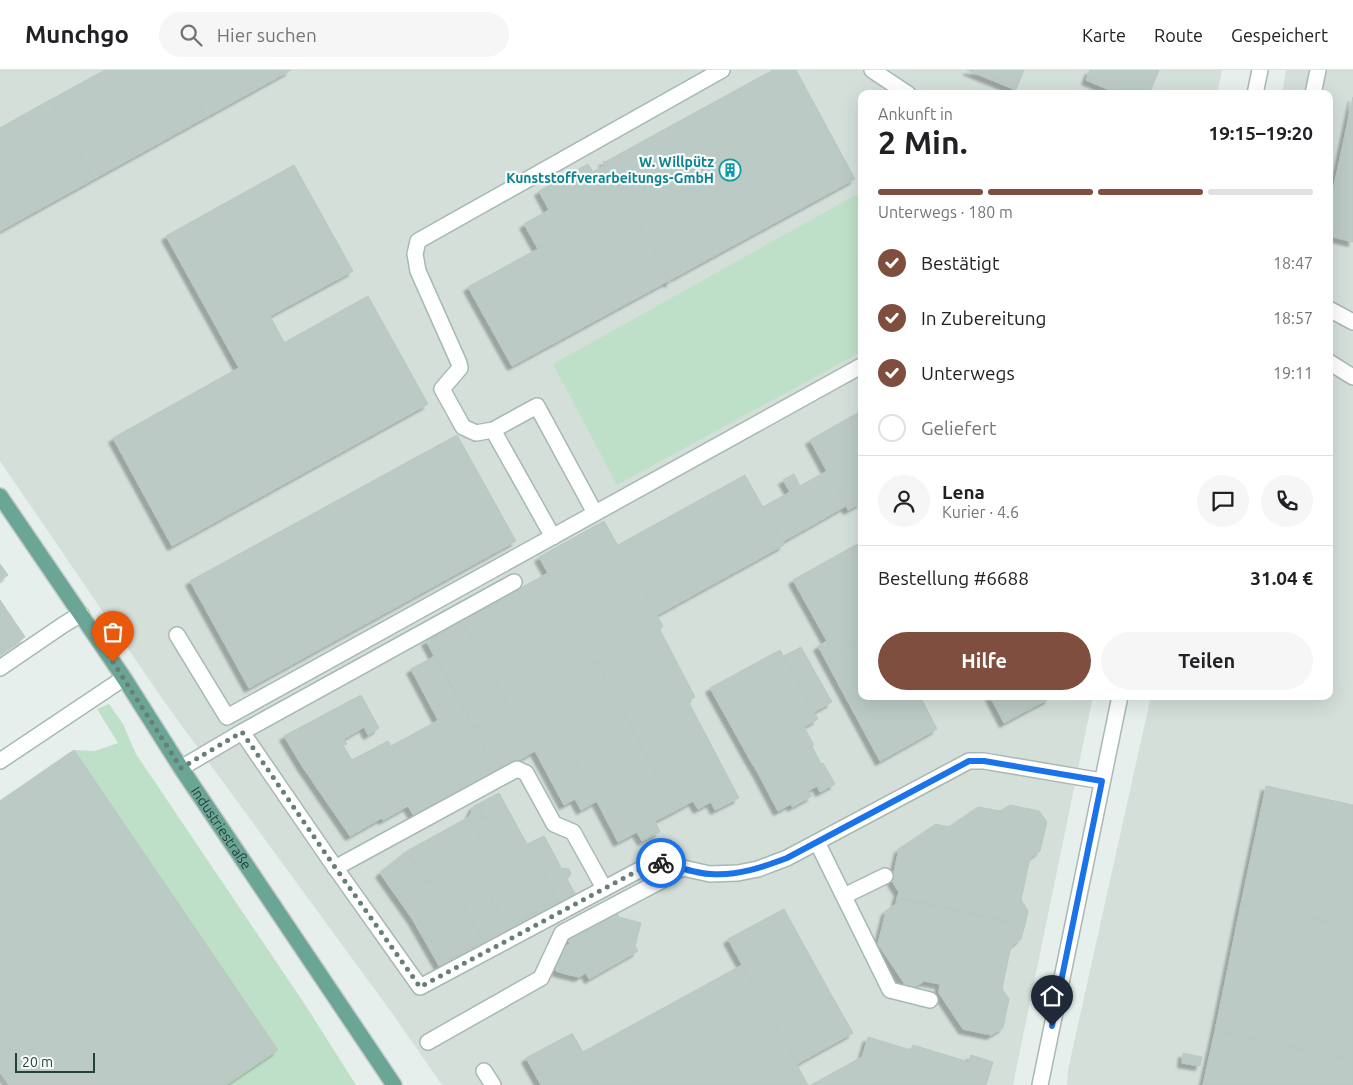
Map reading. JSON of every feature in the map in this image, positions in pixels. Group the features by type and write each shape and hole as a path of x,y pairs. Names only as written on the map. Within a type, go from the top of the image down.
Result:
{"main road":[{"name":"Industriestraße","path":"0,496 124,678 181,768 394,1085"}],"street":[{"path":"595,513 537,406 493,430 476,433 463,427 442,389 460,368 418,271 415,254 418,241 722,70"},
{"path":"872,70 902,90"},
{"path":"1256,90 1260,70"},
{"path":"1314,90 1318,70"},
{"path":"1333,311 1353,322"},
{"path":"1333,364 1353,377"},
{"path":"177,635 227,717 858,368"},
{"path":"493,430 553,537"},
{"path":"181,768 242,732 514,582"},
{"path":"0,668 81,614"},
{"path":"0,760 124,678"},
{"path":"1040,1085 1119,700"},
{"path":"242,732 335,868 420,987 641,869 660,863 710,874 738,873 758,869 787,858 969,761 984,761 1102,781"},
{"path":"335,868 518,769 526,773 554,824 573,832 604,888"},
{"path":"817,842 890,990 930,1000"},
{"path":"428,1042 541,978 562,933 682,868"},
{"path":"844,896 885,876"},
{"path":"484,1071 492,1085"}],"shaded area":[{"path":"0,70 1222,70 1218,90 858,90 858,700 1092,700 1013,1085 442,1085 392,1013 163,700 0,461"},
{"path":"1286,70 1353,70 1353,1085 1067,1085 1068,1070 1150,700 1333,700 1333,90 1283,90"}],"green space":[{"path":"858,194 858,354 617,485 553,364"},
{"path":"109,704 123,724 136,754 306,1006 356,1085 226,1085 74,750 95,751 118,743 97,709"}],"building":[{"path":"105,70 180,70 206,117 94,179 50,100"},
{"path":"180,70 291,70 206,117"},
{"name":"W. Willpütz Kunststoffverarbeitungs-GmbH","path":"773,70 796,70 855,179 670,280 605,162"},
{"path":"967,70 1024,70 1016,90"},
{"path":"1090,70 1159,70 1151,90 1110,90 1086,80"},
{"path":"1353,97 1353,242 1333,237 1333,191"},
{"path":"50,100 94,179 0,231 0,128"},
{"path":"603,161 626,201 538,249 524,224 549,210 539,191 588,164 593,172 605,165"},
{"path":"294,165 353,271 270,316 284,342 239,368 166,236"},
{"path":"626,201 671,282 669,283 668,281 512,366 468,287"},
{"path":"368,296 428,404 172,546 113,438"},
{"path":"858,413 858,505 848,510 810,440"},
{"path":"457,435 516,541 249,688 190,581"},
{"path":"827,471 846,506 782,542 763,507 790,492 783,480 794,474 800,486"},
{"path":"745,475 784,545 657,615 618,545"},
{"path":"604,521 663,626 660,630 511,709 462,621 548,573 539,557"},
{"path":"858,544 858,638 833,652 793,580"},
{"path":"0,564 8,575 0,581"},
{"path":"0,600 25,637 0,654"},
{"path":"462,621 511,709 474,729 426,641"},
{"path":"660,630 695,697 633,730 597,662"},
{"path":"858,638 858,700 922,700 937,729 880,761 818,646 827,641 833,652"},
{"path":"801,647 832,702 814,712 784,656"},
{"path":"780,650 818,719 749,758 710,688"},
{"path":"435,656 463,706 438,720 411,669"},
{"path":"597,662 675,811 655,821 660,832 642,841 637,832 618,842 540,692"},
{"path":"540,692 597,801 581,810 575,799 564,805 527,736 489,757 474,729"},
{"path":"361,695 379,728 368,735 364,727 344,739 347,744 343,745 349,755 335,763 328,751 302,766 284,736"},
{"path":"992,700 1037,700 1039,704 1004,723"},
{"path":"1037,700 1047,700 1039,704"},
{"path":"688,701 739,798 715,810 711,802 698,809 693,801 675,811 633,730"},
{"path":"463,706 474,729 440,748 428,726"},
{"path":"428,726 440,748 403,768 391,746"},
{"path":"804,727 814,745 759,775 749,758"},
{"path":"474,729 498,772 463,790 440,748"},
{"path":"527,736 535,751 498,772 489,757"},
{"path":"388,741 426,809 414,816 408,806 350,836 302,766 328,751 335,763 349,755 352,760"},
{"path":"812,746 821,764 823,763 835,784 820,792 817,786 808,791 812,796 792,807 791,804 778,811 759,775"},
{"path":"440,748 463,790 427,811 403,768"},
{"path":"74,750 278,1050 226,1085 9,1085 0,1072 0,801"},
{"path":"1266,786 1353,805 1353,927 1241,904"},
{"path":"499,793 506,806 481,819 479,815 483,812 478,804"},
{"path":"478,804 483,812 479,815 481,819 473,824 487,850 425,883 410,856 381,872 407,851 469,817 474,806"},
{"path":"1010,805 1039,811 1047,822 1040,851 1030,858 1021,900 1028,911 1025,925 897,898 899,892 892,881 899,849 936,824 949,827 978,807 1000,811"},
{"path":"506,806 527,844 544,836 549,845 500,872 473,824"},
{"path":"549,845 562,869 569,869 571,873 567,879 576,895 510,932 508,927 558,900 540,868 522,877 517,867 484,885 482,881"},
{"path":"487,850 500,872 413,920 380,873 410,856 425,883"},
{"path":"517,867 522,877 540,868 558,900 508,927 484,885"},
{"path":"482,881 509,930 484,943 458,895"},
{"path":"458,895 460,899 420,921 443,962 483,941 485,945 441,969 413,920"},
{"path":"897,898 1025,925 1021,939 1011,946 1002,989 1009,999 1003,1028 991,1035 963,1029 939,993 940,984 924,981 913,988 906,986 878,944 886,911 896,904"},
{"path":"460,899 483,941 443,962 420,921"},
{"path":"1241,904 1353,927 1353,1060 1215,1031"},
{"path":"784,909 832,996 776,1027 728,939"},
{"path":"616,911 619,917 641,923 635,946 638,951 589,979 586,973 579,977 562,973 564,966 557,965 562,948 570,944 567,938"},
{"path":"557,965 564,966 562,973 556,971"},
{"path":"742,965 767,1010 630,1085 599,1085 572,1033 583,1052"},
{"path":"832,996 853,1033 797,1064 776,1027"},
{"path":"767,1010 808,1085 630,1085"},
{"path":"1215,1031 1353,1060 1353,1085 1203,1085"},
{"path":"571,1034 599,1085 541,1085 526,1058"},
{"path":"868,1037 911,1050 913,1045 969,1062 971,1055 993,1062 986,1085 811,1085 862,1057"},
{"path":"1183,1053 1202,1057 1200,1066 1182,1063"}],"way so far":[{"path":"113,662 181,768 242,732 420,987 641,869 661,863"}],"place":[{"name":"W. Willpütz Kunststoffverarbeitungs-GmbH","path":"730,170"}],"route":[{"path":"661,863 710,874 738,873 758,869 787,858 969,761 984,761 1102,781 1052,1026"}]}
